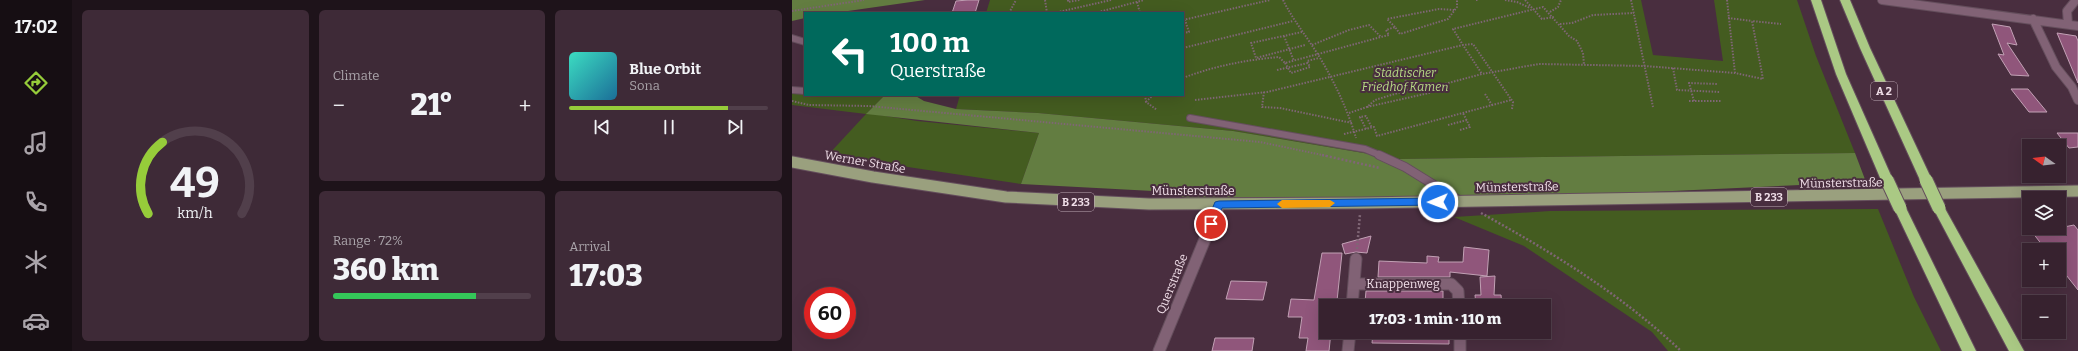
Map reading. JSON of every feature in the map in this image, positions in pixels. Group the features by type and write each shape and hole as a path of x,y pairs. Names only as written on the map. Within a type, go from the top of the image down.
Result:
{"highway":[{"name":"A 2","path":"1816,0 1841,74 1887,180 1969,351"},
{"name":"A 2","path":"1845,1 1865,48 1939,208 2017,351"}],"main road":[{"name":"Werner Straße","path":"792,162 933,187"},
{"name":"Münsterstraße","path":"933,187 1006,197 1079,202 1219,205 2078,191"}],"street":[{"path":"1882,0 2078,26"},
{"path":"2068,24 2067,11 2076,0"},
{"path":"2033,19 2056,67 2072,87 2078,100"},
{"name":"Querstraße","path":"1159,351 1219,205"},
{"name":"Knappenweg","path":"1353,299 1356,259"},
{"name":"Knappenweg","path":"1354,284 1451,284 1458,291 1459,299"},
{"path":"1348,351 1349,339"},
{"path":"1460,339 1460,351"}],"lane":[{"path":"792,38 804,42"},
{"path":"792,90 804,92"},
{"path":"1190,118 1364,149 1405,167 1461,201"}],"path":[{"path":"792,10 864,0"},
{"path":"1010,12 1016,0"},
{"path":"1045,0 1047,12"},
{"path":"1068,0 1068,2 1080,0"},
{"path":"1058,12 1111,0"},
{"path":"1099,12 1133,1 1137,2 1144,0"},
{"path":"1184,34 1189,32 1184,20 1270,0"},
{"path":"1284,0 1294,21 1312,45 1349,113 1353,132 1358,142 1364,149"},
{"path":"1454,10 1439,9 1387,19 1400,34 1448,19 1457,7 1457,0"},
{"path":"1505,0 1517,2 1532,9"},
{"path":"1524,0 1542,19 1554,17"},
{"path":"1550,12 1558,7 1561,0"},
{"path":"1631,0 1653,107"},
{"path":"1727,0 1735,73"},
{"path":"1137,2 1140,12"},
{"path":"1482,74 1453,29 1543,7 1550,12 1569,36 1577,40 1582,53 1584,65"},
{"path":"1560,24 1572,22 1593,15 1634,13"},
{"path":"1728,18 1781,24"},
{"path":"1184,48 1294,21"},
{"path":"1367,107 1375,100 1411,89 1437,86 1482,74 1539,64 1645,66 1735,73 1763,79 1752,21"},
{"path":"1312,45 1349,30 1370,25 1381,37"},
{"path":"1285,63 1389,35 1386,30 1395,27"},
{"path":"1302,32 1251,44 1256,58 1305,45"},
{"path":"1284,36 1294,61"},
{"path":"1195,100 1264,92 1328,76 1473,44 1512,100 1512,109"},
{"path":"1184,78 1211,67 1249,60 1280,58 1291,73 1310,67 1308,63"},
{"path":"1277,70 1308,63 1307,61 1319,58"},
{"path":"1673,68 1677,90 1720,92"},
{"path":"1402,75 1411,89"},
{"path":"1694,101 1689,83 1718,84"},
{"path":"1349,113 1367,107 1429,93 1437,86"},
{"path":"1264,92 1262,107 1280,108 1352,123"},
{"path":"1485,94 1492,105"},
{"path":"1145,96 1146,102 1157,110"},
{"path":"1146,102 1152,96"},
{"path":"1366,129 1360,117 1366,116 1372,128 1374,127 1377,136 1512,100"},
{"path":"792,101 808,105 869,106 1260,142 1381,168"},
{"path":"1689,101 1721,102"},
{"path":"1460,130 1470,127 1463,113"},
{"path":"1448,125 1467,120"},
{"path":"1344,134 1372,128"},
{"path":"1461,201 1591,276 1620,296 1681,351"},
{"path":"1356,259 1359,224"}],"green space":[{"path":"792,0 925,0 841,12 804,12 804,18 792,21"},
{"name":"Städtischer Friedhof Kamen","path":"990,0 1641,0 1653,55 1723,61 1714,0 1797,0 1816,56 1855,153 1399,159 1233,131 1038,113 956,109 960,96 1184,96 1184,12 986,12"},
{"path":"792,94 804,94 804,96 884,96 867,113 917,121 1039,133 1021,184 828,155 866,114 792,105"},
{"path":"884,96 916,96 924,101 956,109 1038,113 1233,131 1399,159 1855,153 1866,182 1544,197 1211,203 1153,191 1021,184 1039,133 866,114"},
{"path":"1878,209 1914,297 1941,351 1668,351 1652,332 1524,246 1454,217 1550,211"}],"building":[{"path":"979,0 975,12 952,12 956,1"},
{"path":"1992,24 2010,27 2017,45 2007,43 2029,76 2011,75 1998,54 2004,55"},
{"path":"2057,33 2076,36 2078,41 2078,83"},
{"path":"2011,89 2028,89 2047,112 2029,112"},
{"path":"2057,133 2078,133 2078,147 2069,148 2066,144 2066,139 2062,139"},
{"path":"2074,225 2078,230 2078,290 2066,275 2066,243 2041,243 2034,235 2066,235 2066,227"},
{"path":"1371,236 1367,253 1356,252 1345,254 1342,244"},
{"path":"1464,247 1489,250 1487,276 1450,272 1450,277 1378,277 1379,261 1427,263 1427,256 1439,257 1438,262 1463,262"},
{"path":"1322,253 1342,253 1337,299 1319,299 1319,339 1330,339 1329,351 1306,351 1308,338 1299,338 1302,317 1288,317 1291,299 1314,300"},
{"path":"1495,276 1494,295 1501,295 1501,299 1475,299 1475,295 1481,295 1480,277"},
{"path":"1231,281 1267,282 1263,300 1226,299"},
{"path":"1366,291 1443,291 1443,299 1365,299"},
{"path":"1215,338 1254,338 1252,351 1212,351"},
{"path":"1372,339 1449,339 1449,344 1372,343"}],"slow traffic":[{"path":"1282,204 1330,203"}],"route":[{"path":"1211,224 1219,205 1438,202"}]}
